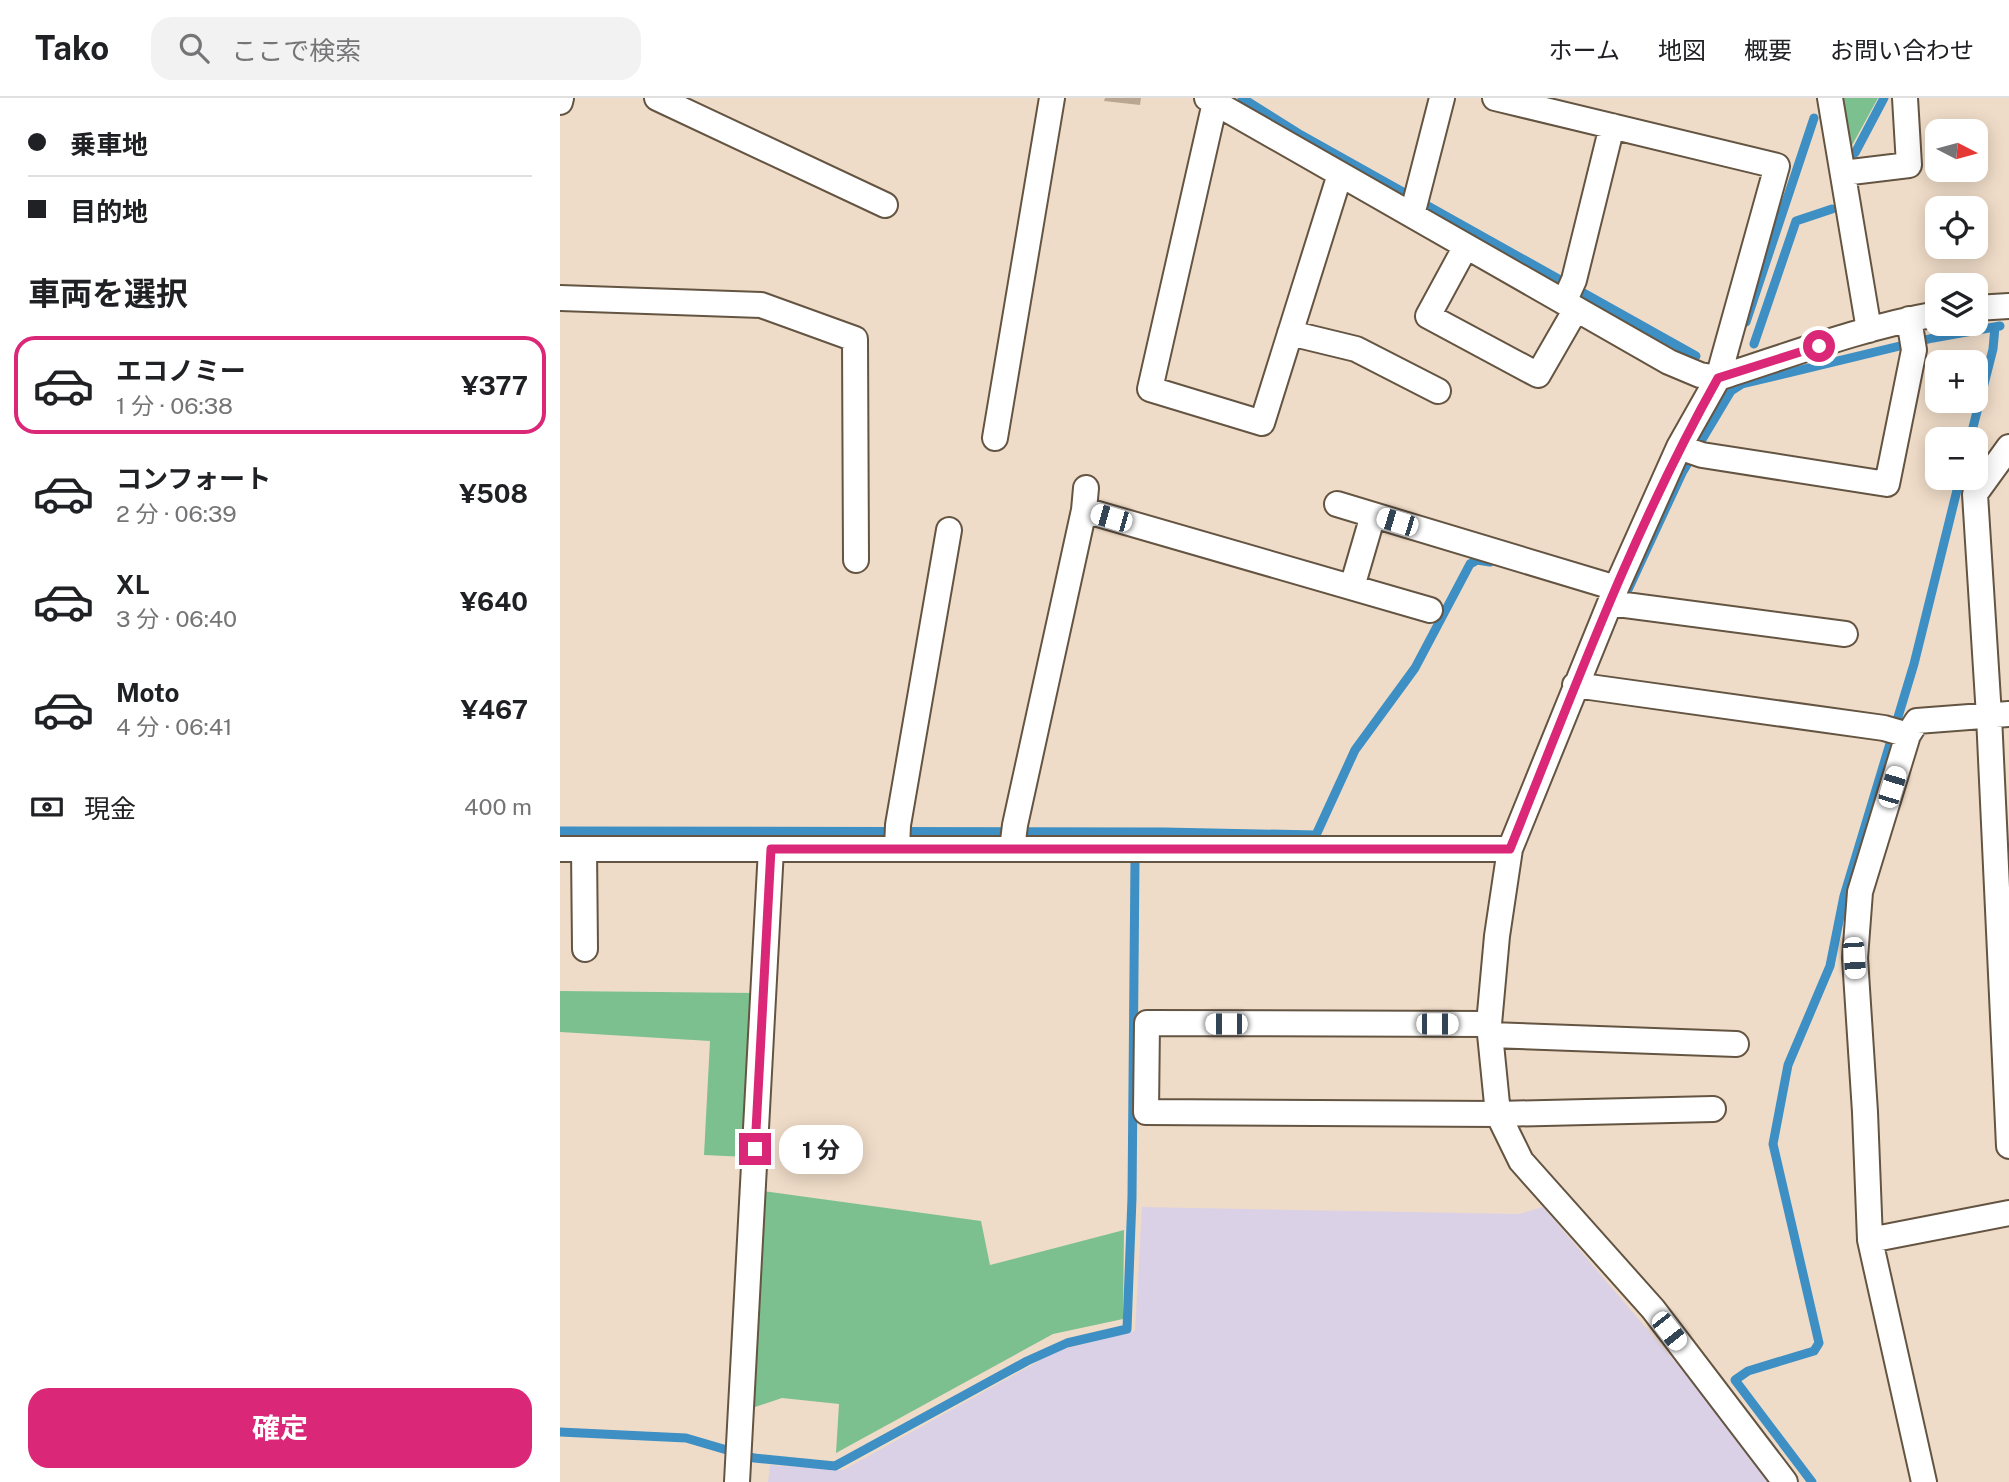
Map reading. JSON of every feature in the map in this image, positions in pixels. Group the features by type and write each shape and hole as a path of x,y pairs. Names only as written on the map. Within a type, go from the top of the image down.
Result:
{"street":[{"path":"657,98 886,205"},
{"path":"995,438 1052,98"},
{"path":"1415,204 1443,98"},
{"path":"1495,98 1777,166 1718,378 1689,451 1613,596 1510,849 1497,936 1490,1030 1498,1114 1521,1161 1653,1310 1785,1482"},
{"path":"1830,98 1869,330"},
{"path":"1843,173 1909,164 1905,98"},
{"path":"1340,174 1262,423 1150,389 1213,100 1340,174 1415,204 1466,246 1571,295 1669,362 1700,375 1718,378 1869,330 1911,335"},
{"path":"1466,246 1427,316 1538,375 1571,295 1612,126"},
{"path":"560,298 761,305 855,339 856,560"},
{"path":"1988,307 2009,306"},
{"path":"1689,451 1887,484 1911,335 1925,324"},
{"path":"1290,333 1356,349 1438,391"},
{"path":"2009,447 1975,494 1999,715 2009,1146"},
{"path":"1014,837 1085,499 1430,610"},
{"path":"1337,504 1613,596 1845,634"},
{"path":"1352,587 1373,515"},
{"path":"898,837 949,530"},
{"path":"1575,684 1897,732 1917,721 1999,715"},
{"path":"1897,732 1860,892 1854,958 1865,1112 1870,1240 1924,1482"},
{"path":"585,948 572,849 771,849 898,837 1014,837 1510,849"},
{"path":"738,1464 771,849"},
{"path":"1713,1109 1498,1114 1146,1112 1147,1023 1490,1030 1736,1044"},
{"path":"1870,1240 2009,1213"}],"shaded area":[{"path":"1142,1207 1519,1214 1543,1207 1717,1411 1767,1482 768,1482 770,1465 843,1470 1057,1351 1135,1331"}],"green space":[{"path":"1841,98 1878,98 1850,149"},
{"path":"560,991 756,993 747,1157 704,1155 710,1041 560,1032"},
{"path":"763,1191 981,1221 990,1265 1124,1230 1123,1319 1053,1334 836,1453 839,1404 782,1398 749,1409"}],"building":[{"path":"1105,98 1141,98 1140,105 1104,101"}],"waterway":[{"path":"1242,98 1301,135 1696,356"},
{"path":"1855,153 1884,98"},
{"path":"1746,322 1814,118"},
{"path":"1754,344 1796,221 1832,209"},
{"path":"1626,594 1682,473 1731,391 1742,384 1933,338 2000,326"},
{"path":"1973,427 1993,349 1995,327"},
{"path":"1812,1482 1735,1380 1748,1371 1814,1351 1819,1343 1773,1144 1788,1065 1830,966 1844,896 1914,664 1957,490"},
{"path":"560,831 1164,832 1316,835 1355,750 1415,668 1470,564 1477,560 1490,562"},
{"path":"560,1432 686,1438 754,1458 835,1466 1027,1361 1067,1343 1127,1329 1132,1198 1135,859"}],"route":[{"path":"755,1149 771,849 1510,849 1575,684 1679,447 1718,378 1819,346"}]}
